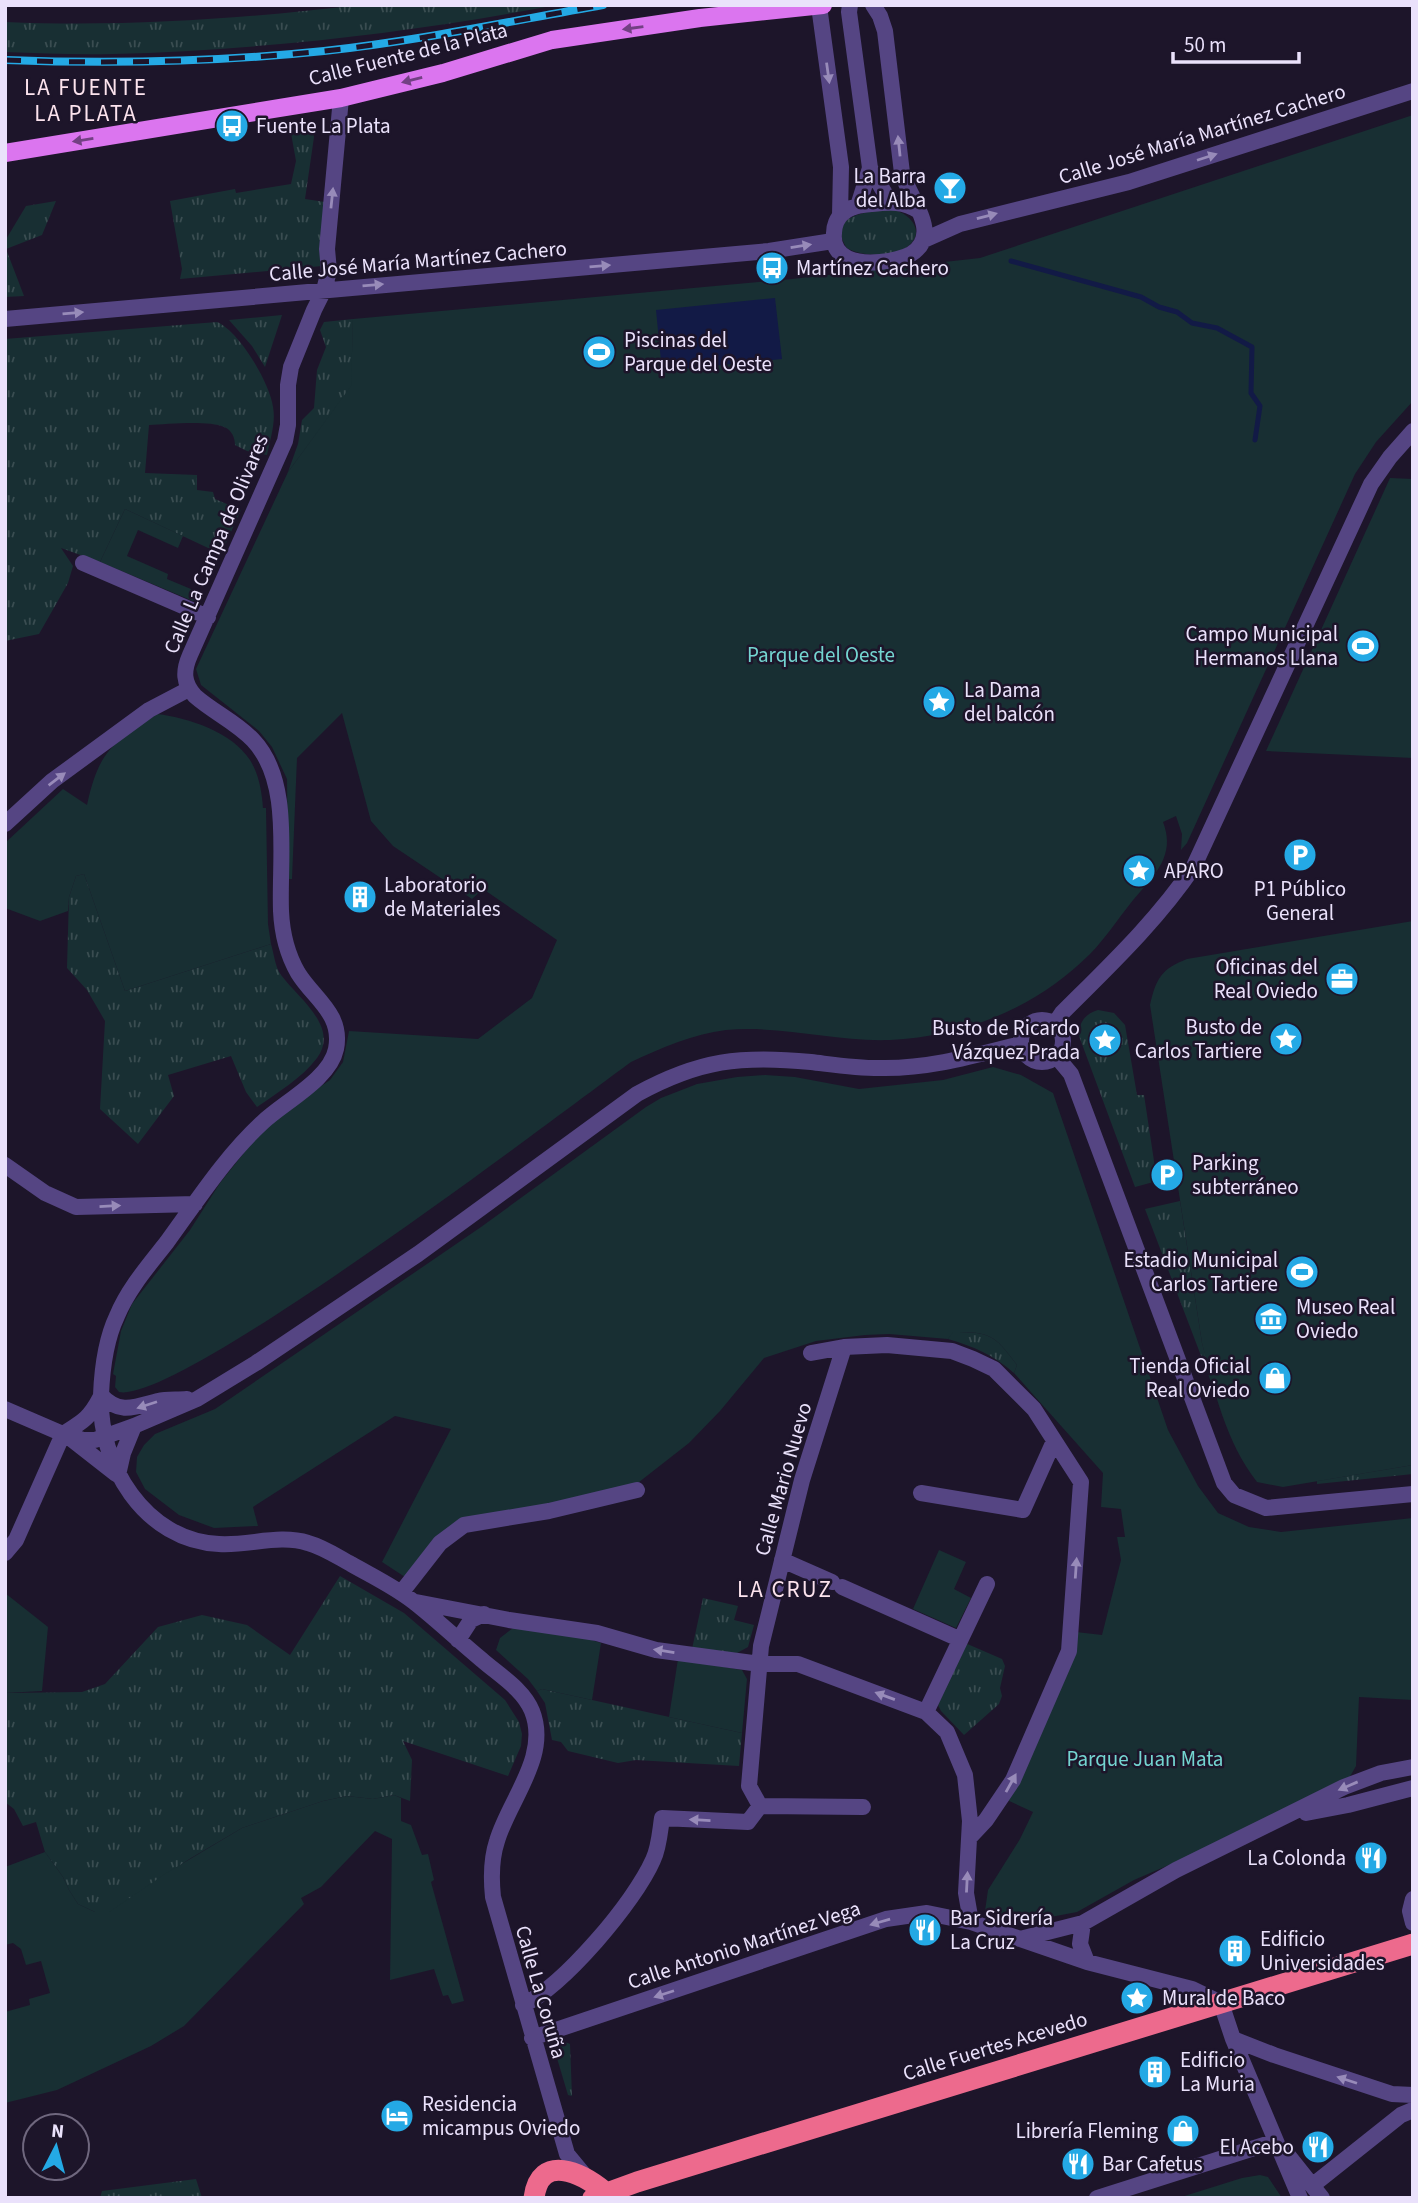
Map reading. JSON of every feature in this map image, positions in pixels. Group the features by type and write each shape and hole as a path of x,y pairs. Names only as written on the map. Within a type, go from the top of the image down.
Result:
{"highway":[{"name":"Calle Fuertes Acevedo","path":"600,2196 1413,1944"},
{"path":"534,2198 535,2184 562,2161 586,2178 600,2196"}],"main road":[{"name":"Calle Fuente de la Plata","path":"5,153 341,98 552,40 700,18 821,6"}],"street":[{"path":"821,6 841,167 840,215 833,241 844,257 855,262 869,263 905,257 916,250 924,240 925,226 902,173 889,47 880,16 873,5"},
{"path":"848,7 870,168 890,202"},
{"name":"Calle José María Martínez Cachero","path":"924,240 960,223 1129,183 1413,91"},
{"name":"Calle La Campa de Olivares","path":"189,689 184,674 186,665 282,449 288,425 291,367 330,271 327,249 341,98"},
{"path":"858,206 870,168"},
{"path":"840,215 858,206 890,202 907,204 919,211"},
{"name":"Calle José María Martínez Cachero","path":"5,319 769,251 833,241"},
{"path":"1054,1025 1062,1013 1122,953 1194,866 1371,484 1413,431"},
{"path":"83,563 208,617"},
{"path":"5,824 52,781 149,710 189,689 202,703 249,735 272,770 279,801 281,915 285,944 301,977 334,1020 337,1039 333,1060 323,1074 285,1102 225,1162 137,1283 117,1315 110,1339 101,1395 104,1438 118,1475 131,1495 155,1519 182,1535 207,1543 304,1541 407,1597 509,1620 597,1633 656,1650 760,1664 798,1664 926,1712 947,1732 958,1753 967,1790 970,1838 966,1893 971,1922"},
{"path":"1042,1021 1054,1025 1059,1029 1063,1042 1056,1056 1047,1061 1034,1060 1021,1044 1024,1031 1029,1025 1042,1021"},
{"path":"5,1409 83,1440 104,1438 197,1399 418,1254 637,1094 662,1080 711,1063 744,1058 885,1068 950,1062 1021,1044"},
{"path":"1056,1056 1071,1074 1224,1483 1234,1495 1266,1508 1413,1494"},
{"path":"5,1165 45,1194 76,1207 195,1204"},
{"path":"163,1203 174,1232"},
{"path":"811,1353 844,1347 887,1345 952,1351 973,1359 993,1370 1014,1387 1034,1409 1081,1482 1069,1651 1013,1780 986,1820 970,1838"},
{"name":"Calle Mario Nuevo","path":"760,1806 749,1786 761,1646 802,1480 844,1347"},
{"path":"101,1395 107,1402 124,1410 162,1400 197,1399"},
{"path":"5,1553 16,1540 65,1435 92,1413 101,1395"},
{"path":"118,1475 134,1426"},
{"path":"65,1435 118,1475"},
{"path":"921,1493 1023,1510 1054,1441"},
{"path":"407,1597 440,1543 464,1525 549,1511 637,1490"},
{"path":"782,1560 959,1639"},
{"path":"926,1712 987,1584"},
{"name":"Calle La Coruña","path":"407,1597 521,1693 535,1720 536,1747 497,1840 491,1874 493,1897 562,2161"},
{"path":"458,1640 471,1620 484,1614"},
{"path":"1020,1939 1083,1923 1176,1870 1344,1787 1381,1773 1413,1767"},
{"path":"1381,1773 1387,1795"},
{"path":"1273,1823 1413,1788"},
{"path":"523,2005 540,1997 578,1960 630,1900 654,1858 662,1818 748,1822 760,1806 863,1807"},
{"path":"1413,1899 1410,1911 1413,1923"},
{"name":"Calle Antonio Martínez Vega","path":"532,2038 886,1919 927,1913 971,1922 1087,1962 1192,1989 1221,2003"},
{"path":"1083,1923 1080,1944 1087,1962"},
{"path":"1221,2003 1233,2039 1300,2198"},
{"path":"1233,2039 1392,2094 1402,2100 1407,2112 1317,2191 1276,2141"},
{"path":"1392,2094 1413,2095"},
{"path":"1097,2198 1276,2141"}],"green space":[{"path":"359,5 556,5 390,32 224,49 112,54 5,52 5,22 182,21"},
{"name":"Parque del Oeste","path":"1413,115 1413,401 1376,442 1355,474 1187,843 1181,850 1182,834 1176,816 1163,822 1167,846 1160,867 1090,954 1047,990 1023,1004 998,1016 946,1032 870,1040 767,1030 726,1030 689,1038 642,1057 631,1062 454,1192 288,1307 214,1353 155,1384 119,1392 115,1387 116,1376 113,1374 121,1331 132,1304 190,1230 220,1183 251,1144 287,1109 330,1080 343,1062 349,1031 478,1039 532,998 557,940 483,889 472,899 393,846 371,821 342,713 297,758 292,879 288,879 287,779 272,747 259,731 201,685 196,669 288,472 351,386 353,319 792,279 980,258"},
{"path":"301,121 312,127 314,137 305,199 325,202 322,266 180,279 182,269 170,201 235,189 236,193 291,184 296,161 289,122"},
{"path":"56,201 42,235 6,249 24,296 5,297 5,241 26,206"},
{"path":"889,209 909,218 916,228 916,235 907,247 894,253 877,255 847,248 841,228 845,222 861,214"},
{"path":"282,315 265,367 252,346 229,320"},
{"path":"353,319 352,386 288,472 298,444 302,420 314,408 317,370 326,347 320,330 324,322"},
{"path":"217,322 226,327 244,347 260,372 271,397 274,419 267,455 247,451 235,445 231,432 217,425 149,425 145,473 197,475 197,490 213,492 215,499 241,510 221,554 125,509 100,562 61,548 73,566 68,583 39,634 5,641 5,339"},
{"name":"Campo Municipal Hermanos Llana","path":"1390,478 1413,479 1413,758 1266,751"},
{"path":"125,509 183,536 178,548 138,530 127,556 168,574 167,579 203,594 201,598 193,601 100,562"},
{"path":"157,714 196,723 221,734 242,750 253,765 260,784 263,808 266,808 268,924 271,944 125,991 84,874 76,876 69,897 68,911 40,921 5,908 5,843 63,789 87,805 97,772 110,750 118,741"},
{"path":"84,874 125,991 271,944 279,972 320,1024 323,1046 317,1058 297,1079 257,1107 246,1092 231,1056 168,1075 174,1096 138,1144 100,1109 105,1021 87,990 67,968 69,897 76,876"},
{"name":"Estadio Municipal Carlos Tartiere","path":"1413,921 1413,1465 1283,1487 1257,1482 1246,1467 1229,1433 1202,1343 1150,1005 1152,996 1165,971 1187,959"},
{"path":"1098,1010 1114,1013 1125,1025 1137,1095 1144,1095 1157,1181 1135,1187 1079,1036 1084,1019"},
{"name":"Parque Juan Mata","path":"993,1067 1021,1075 1053,1093 1168,1430 1198,1486 1218,1513 1249,1527 1281,1532 1413,1518 1413,1700 1359,1697 1356,1766 1344,1787 1315,1802 1134,1880 1077,1912 1019,1923 985,1911 988,1890 1020,1839 1033,1812 1007,1800 1076,1632 1102,1635 1121,1560 1117,1537 1125,1537 1121,1509 1101,1507 1103,1473 1014,1373 1017,1365 1002,1347 983,1334 953,1332 948,1339 889,1334 865,1335 816,1341 764,1358 689,1443 634,1486 458,1523 405,1577 382,1562 451,1429 395,1416 253,1507 258,1526 214,1528 179,1515 145,1489 136,1472 137,1457 155,1434 215,1409 481,1227 661,1098 697,1084 737,1077 795,1077 859,1089 943,1080"},
{"path":"1180,1201 1202,1343 1216,1395 1145,1209"},
{"path":"952,1332 990,1337 1017,1365 1014,1373 983,1352 948,1339"},
{"path":"1413,1465 1413,1474 1317,1484 1317,1481"},
{"path":"939,1550 966,1562 954,1589 971,1598 956,1628 913,1609"},
{"path":"340,1576 404,1613 505,1700 519,1722 522,1734 521,1746 508,1776 403,1741 412,1760 410,1801 394,1795 373,1799 347,1796 323,1801 242,1828 110,1912 95,1912 78,1904 45,1852 36,1822 23,1826 14,1809 5,1802 5,1693 82,1692 105,1684 158,1627 202,1615 247,1625 290,1655"},
{"path":"5,1593 48,1627 42,1691 5,1693"},
{"path":"703,1598 738,1606 734,1620 754,1625 748,1647 737,1653 692,1649"},
{"path":"513,1628 582,1637 601,1643 592,1700 542,1689 537,1691 528,1679 496,1650 500,1638"},
{"path":"965,1643 1002,1659 1005,1666 999,1704 964,1735 938,1705"},
{"path":"678,1659 742,1670 747,1679 742,1733 669,1717"},
{"path":"542,1689 742,1733 739,1766 636,1760 618,1763 568,1751 561,1742 552,1740 545,1703 537,1691"},
{"path":"394,1795 401,1798 401,1821 411,1825 422,1855 428,1854 434,1880 431,1882 464,2001 452,2004 448,1995 443,1996 434,1969 390,1980 392,1839 375,1831 321,1887 301,1898 304,1904 184,2026 151,2046 57,2090 5,2103 5,2012 30,2005 29,1999 50,1993 41,1961 26,1965 21,1949 13,1943 5,1945 5,1867 45,1852 78,1904 95,1912 109,1912 165,1874 242,1828 323,1801 347,1796 373,1799"},
{"path":"561,2040 570,2044 572,2096 568,2095 554,2048"},
{"path":"1260,2175 1268,2177 1282,2198 1178,2198 1242,2178"},
{"path":"196,2179 202,2198 100,2198 102,2191"}],"shaded area":[{"path":"775,298 782,359 662,371 656,310"}],"waterway":[{"path":"1011,261 1141,297 1159,307 1177,312 1192,323 1217,328 1252,347 1251,393 1260,406 1255,440"}],"railway":[{"path":"5,60 165,61 284,55 394,42 603,5"}],"place":[{"name":"Fuente La Plata","path":"232,126"},
{"name":"La Barra del Alba","path":"950,188"},
{"name":"Martínez Cachero","path":"772,268"},
{"name":"Piscinas del Parque del Oeste","path":"599,352"},
{"name":"Campo Municipal Hermanos Llana","path":"1363,646"},
{"name":"La Dama del balcón","path":"939,702"},
{"name":"P1 Público General","path":"1300,855"},
{"name":"APARO","path":"1139,871"},
{"name":"Laboratorio de Materiales","path":"360,897"},
{"name":"Oficinas del Real Oviedo","path":"1342,979"},
{"name":"Busto de Carlos Tartiere","path":"1286,1039"},
{"name":"Busto de Ricardo Vázquez Prada","path":"1105,1040"},
{"name":"Parking subterráneo","path":"1167,1175"},
{"name":"Estadio Municipal Carlos Tartiere","path":"1302,1272"},
{"name":"Museo Real Oviedo","path":"1271,1319"},
{"name":"Tienda Oficial Real Oviedo","path":"1275,1378"},
{"name":"La Colonda","path":"1371,1858"},
{"name":"Bar Sidrería La Cruz","path":"925,1930"},
{"name":"Edificio Universidades","path":"1235,1951"},
{"name":"Mural de Baco","path":"1137,1998"},
{"name":"Edificio La Muria","path":"1155,2072"},
{"name":"Residencia micampus Oviedo","path":"397,2116"},
{"name":"Librería Fleming","path":"1183,2131"},
{"name":"El Acebo","path":"1318,2147"},
{"name":"Bar Cafetus","path":"1078,2164"}],"district":[{"name":"LA FUENTE LA PLATA","path":"86,100"},
{"name":"LA CRUZ","path":"785,1589"}]}
